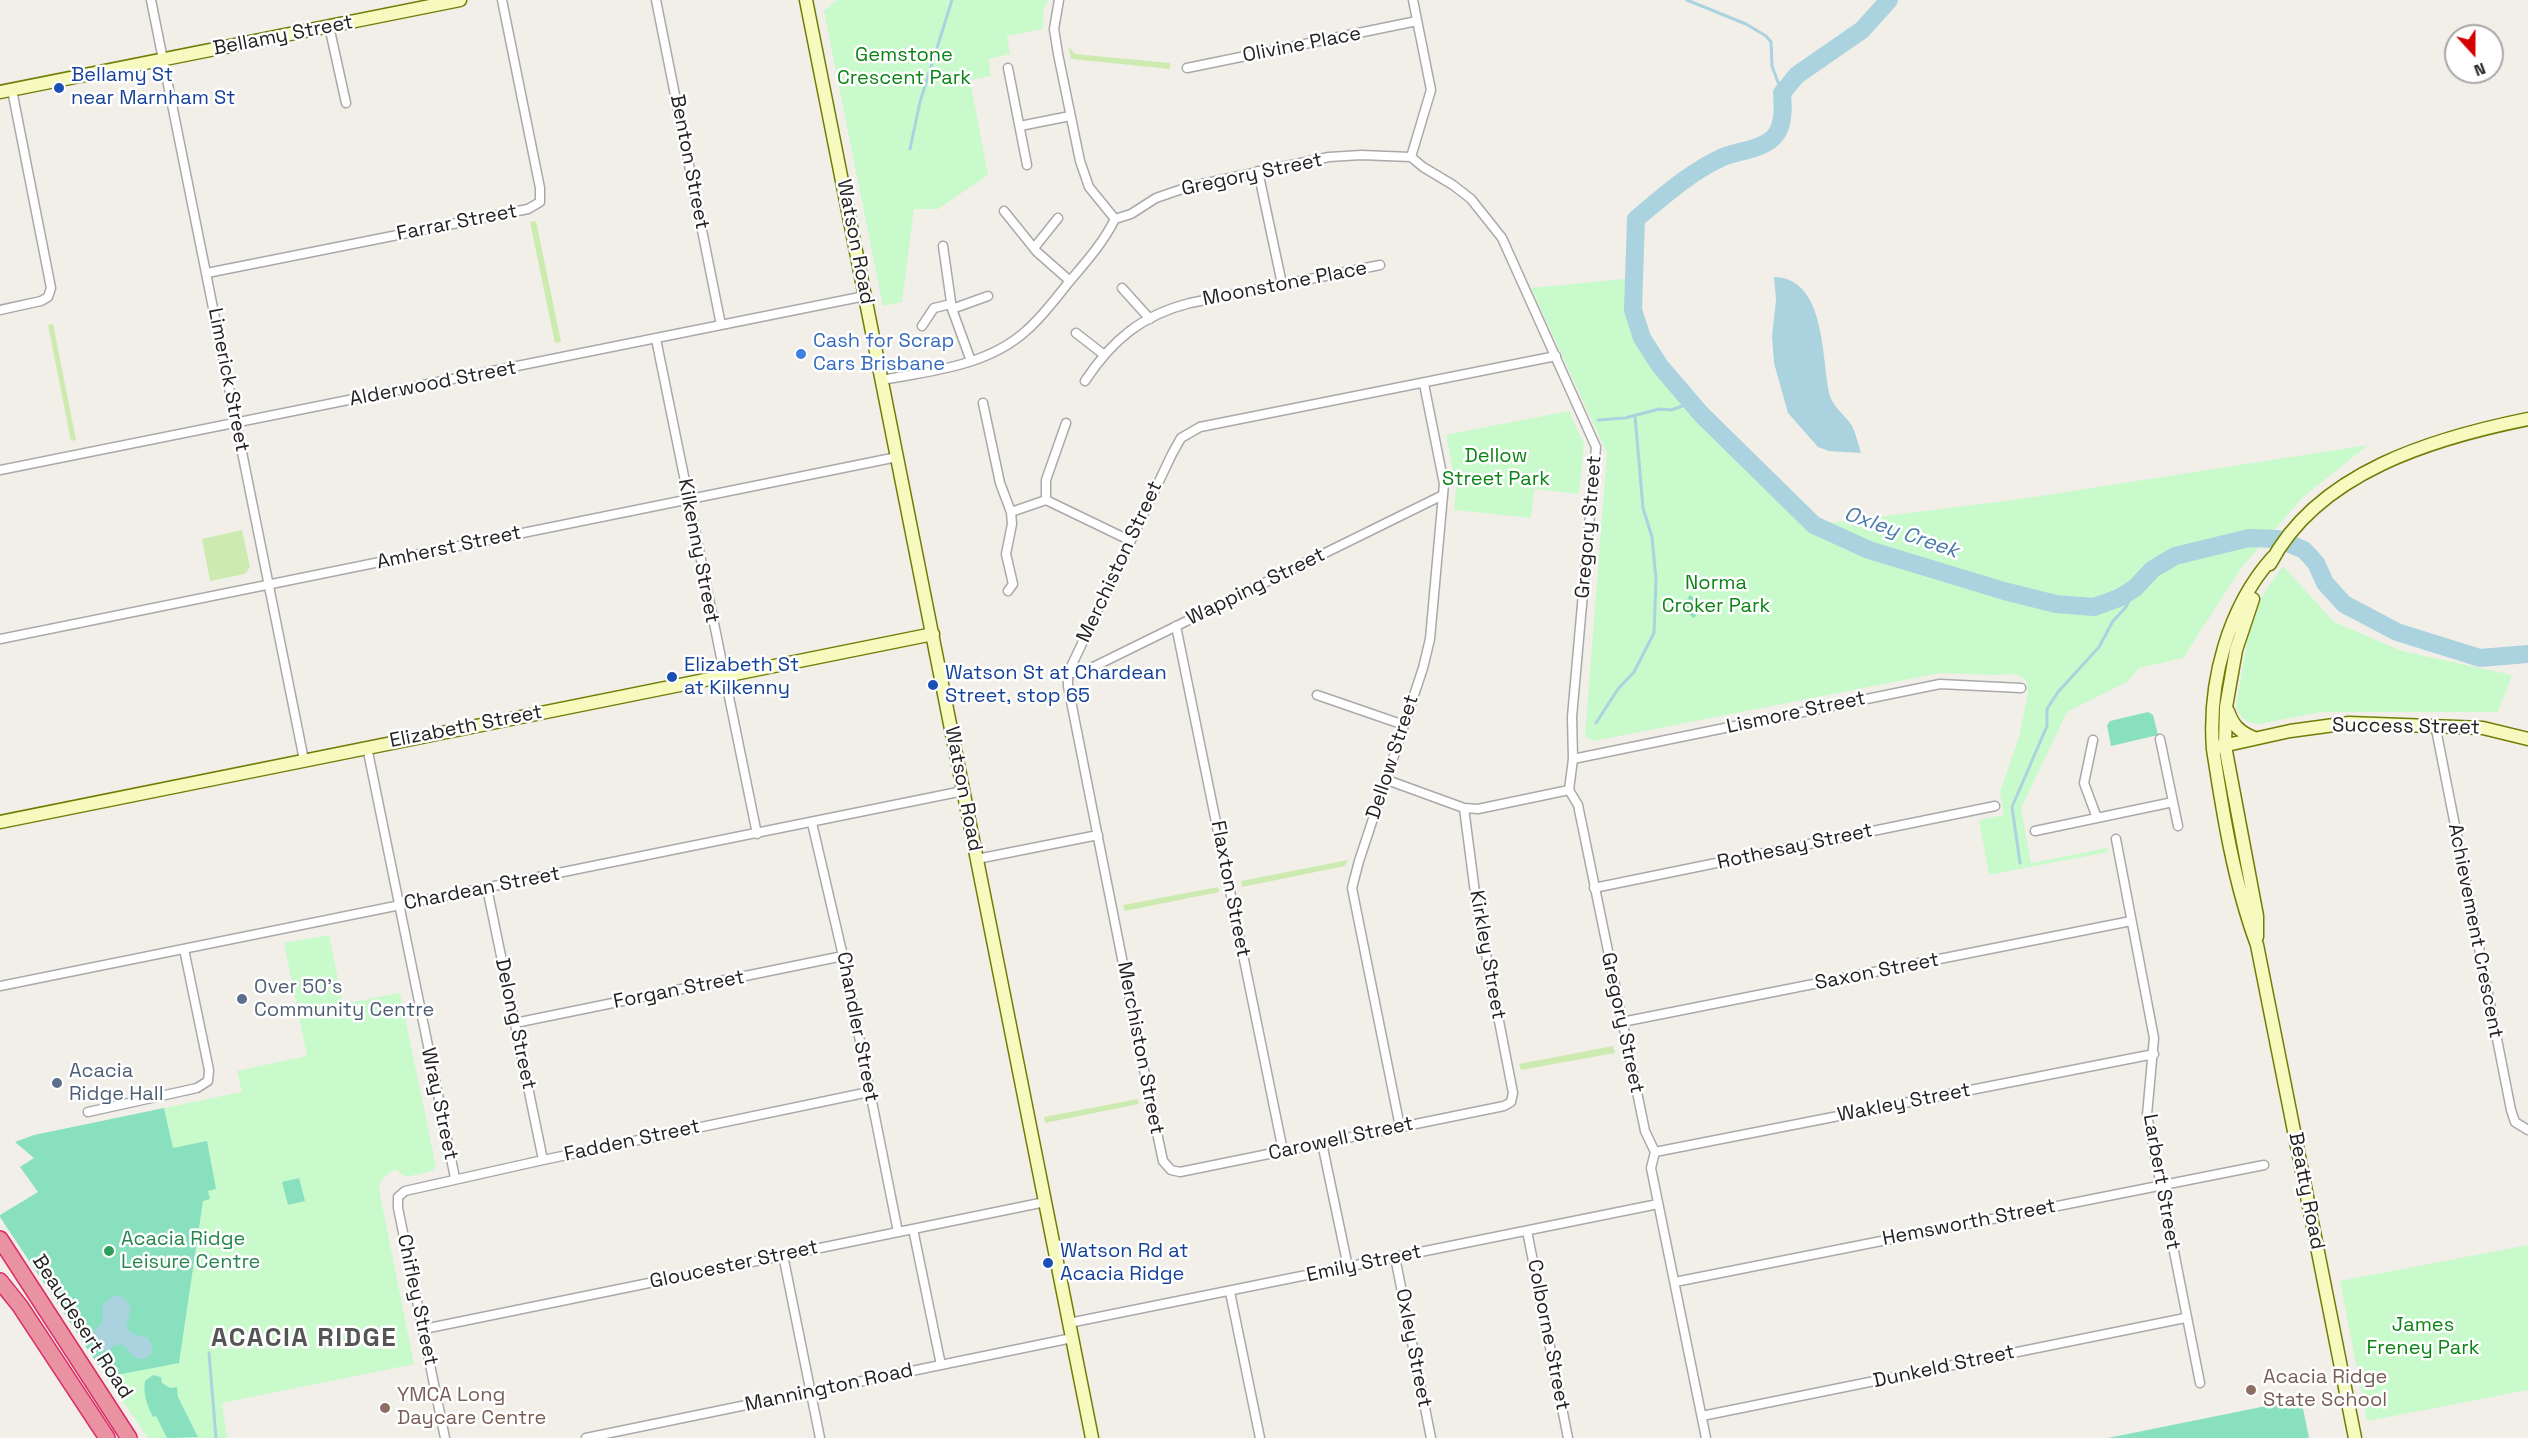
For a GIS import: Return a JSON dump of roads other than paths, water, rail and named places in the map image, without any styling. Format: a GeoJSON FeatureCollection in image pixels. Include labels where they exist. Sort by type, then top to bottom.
{"type":"FeatureCollection","features":[{"type":"Feature","properties":{"kind":"highway","name":"Beaudesert Road"},"geometry":{"type":"LineString","coordinates":[[0,1239],[129,1438]]}},
{"type":"Feature","properties":{"kind":"highway","name":"Beaudesert Road"},"geometry":{"type":"LineString","coordinates":[[0,1281],[20,1306],[107,1438]]}},
{"type":"Feature","properties":{"kind":"street","name":"Limerick Street"},"geometry":{"type":"LineString","coordinates":[[151,0],[304,760]]}},
{"type":"Feature","properties":{"kind":"street","name":"Bellamy Street"},"geometry":{"type":"LineString","coordinates":[[6,91],[460,0]]}},
{"type":"Feature","properties":{"kind":"street","name":"Farrar Street"},"geometry":{"type":"LineString","coordinates":[[207,273],[528,209],[540,202],[540,188],[502,0]]}},
{"type":"Feature","properties":{"kind":"street","name":"Benton Street"},"geometry":{"type":"LineString","coordinates":[[656,0],[721,325]]}},
{"type":"Feature","properties":{"kind":"street","name":"Watson Road"},"geometry":{"type":"LineString","coordinates":[[806,0],[1092,1438]]}},
{"type":"Feature","properties":{"kind":"street"},"geometry":{"type":"LineString","coordinates":[[882,380],[971,361],[999,350],[1026,331],[1106,238],[1115,219],[1089,187],[1080,161],[1054,29],[1059,0]]}},
{"type":"Feature","properties":{"kind":"street"},"geometry":{"type":"LineString","coordinates":[[1411,157],[1431,90],[1413,0]]}},
{"type":"Feature","properties":{"kind":"street","name":"Olivine Place"},"geometry":{"type":"LineString","coordinates":[[1187,68],[1418,21]]}},
{"type":"Feature","properties":{"kind":"street"},"geometry":{"type":"LineString","coordinates":[[329,26],[346,103]]}},
{"type":"Feature","properties":{"kind":"street"},"geometry":{"type":"LineString","coordinates":[[1008,68],[1027,165]]}},
{"type":"Feature","properties":{"kind":"street"},"geometry":{"type":"LineString","coordinates":[[0,310],[41,301],[48,297],[51,288],[6,91]]}},
{"type":"Feature","properties":{"kind":"street"},"geometry":{"type":"LineString","coordinates":[[1020,126],[1070,116]]}},
{"type":"Feature","properties":{"kind":"street","name":"Gregory Street"},"geometry":{"type":"LineString","coordinates":[[1115,219],[1131,214],[1156,198],[1188,187],[1258,171],[1329,157],[1361,155],[1411,157],[1423,167],[1453,184],[1471,199],[1489,218],[1502,238],[1596,447],[1572,717],[1573,759],[1569,790],[1578,805],[1645,1131],[1655,1152],[1651,1168],[1706,1438]]}},
{"type":"Feature","properties":{"kind":"street"},"geometry":{"type":"LineString","coordinates":[[1258,171],[1282,284]]}},
{"type":"Feature","properties":{"kind":"street"},"geometry":{"type":"LineString","coordinates":[[1004,211],[1034,248],[1070,281]]}},
{"type":"Feature","properties":{"kind":"street"},"geometry":{"type":"LineString","coordinates":[[1034,248],[1058,218]]}},
{"type":"Feature","properties":{"kind":"street"},"geometry":{"type":"LineString","coordinates":[[943,246],[952,307],[971,361]]}},
{"type":"Feature","properties":{"kind":"street","name":"Moonstone Place"},"geometry":{"type":"LineString","coordinates":[[1085,381],[1103,354],[1119,339],[1161,311],[1190,303],[1380,265]]}},
{"type":"Feature","properties":{"kind":"street"},"geometry":{"type":"LineString","coordinates":[[1122,288],[1149,319]]}},
{"type":"Feature","properties":{"kind":"street","name":"Alderwood Street"},"geometry":{"type":"LineString","coordinates":[[0,470],[866,296]]}},
{"type":"Feature","properties":{"kind":"street"},"geometry":{"type":"LineString","coordinates":[[922,326],[934,308],[952,307],[988,297]]}},
{"type":"Feature","properties":{"kind":"street"},"geometry":{"type":"LineString","coordinates":[[1076,333],[1103,354]]}},
{"type":"Feature","properties":{"kind":"street","name":"Kilkenny Street"},"geometry":{"type":"LineString","coordinates":[[656,339],[757,834]]}},
{"type":"Feature","properties":{"kind":"street","name":"Merchiston Street"},"geometry":{"type":"LineString","coordinates":[[1171,1170],[1163,1161],[1068,686],[1068,674],[1129,540],[1181,438],[1200,427],[1556,356]]}},
{"type":"Feature","properties":{"kind":"street","name":"Dellow Street"},"geometry":{"type":"LineString","coordinates":[[1400,1127],[1352,888],[1423,668],[1430,639],[1444,484],[1424,384]]}},
{"type":"Feature","properties":{"kind":"street"},"geometry":{"type":"LineString","coordinates":[[983,403],[1000,483],[1011,512],[1012,524],[1006,554],[1013,584],[1008,591]]}},
{"type":"Feature","properties":{"kind":"street","name":"Beatty Road"},"geometry":{"type":"LineString","coordinates":[[2219,747],[2236,650],[2246,612],[2273,558],[2290,533],[2339,489],[2388,460],[2445,439],[2528,419]]}},
{"type":"Feature","properties":{"kind":"street"},"geometry":{"type":"LineString","coordinates":[[1046,500],[1046,480],[1066,423]]}},
{"type":"Feature","properties":{"kind":"street","name":"Amherst Street"},"geometry":{"type":"LineString","coordinates":[[0,639],[897,457]]}},
{"type":"Feature","properties":{"kind":"street","name":"Wapping Street"},"geometry":{"type":"LineString","coordinates":[[1068,674],[1081,673],[1443,495]]}},
{"type":"Feature","properties":{"kind":"street"},"geometry":{"type":"LineString","coordinates":[[1011,512],[1046,500],[1129,540]]}},
{"type":"Feature","properties":{"kind":"street","name":"Beatty Road"},"geometry":{"type":"LineString","coordinates":[[2273,558],[2255,577],[2224,648],[2215,688],[2212,732],[2219,747],[2235,865],[2247,920],[2257,945],[2355,1438]]}},
{"type":"Feature","properties":{"kind":"street","name":"Flaxton Street"},"geometry":{"type":"LineString","coordinates":[[1176,626],[1283,1151]]}},
{"type":"Feature","properties":{"kind":"street","name":"Elizabeth Street"},"geometry":{"type":"LineString","coordinates":[[0,822],[933,634]]}},
{"type":"Feature","properties":{"kind":"street","name":"Lismore Street"},"geometry":{"type":"LineString","coordinates":[[1573,759],[1940,684],[2021,688]]}},
{"type":"Feature","properties":{"kind":"street"},"geometry":{"type":"LineString","coordinates":[[1317,694],[1404,725]]}},
{"type":"Feature","properties":{"kind":"street"},"geometry":{"type":"LineString","coordinates":[[2226,707],[2232,723],[2241,732],[2254,738]]}},
{"type":"Feature","properties":{"kind":"street","name":"Success Street"},"geometry":{"type":"LineString","coordinates":[[2219,747],[2317,726],[2349,723],[2435,724],[2483,728],[2528,739]]}},
{"type":"Feature","properties":{"kind":"street","name":"Achievement Crescent"},"geometry":{"type":"LineString","coordinates":[[2435,724],[2511,1110],[2515,1122],[2528,1130]]}},
{"type":"Feature","properties":{"kind":"street"},"geometry":{"type":"LineString","coordinates":[[2160,739],[2178,826]]}},
{"type":"Feature","properties":{"kind":"street"},"geometry":{"type":"LineString","coordinates":[[2093,740],[2084,783],[2097,818]]}},
{"type":"Feature","properties":{"kind":"street","name":"Wray Street"},"geometry":{"type":"LineString","coordinates":[[367,747],[455,1178]]}},
{"type":"Feature","properties":{"kind":"street"},"geometry":{"type":"LineString","coordinates":[[1387,780],[1464,808],[1478,809],[1569,790]]}},
{"type":"Feature","properties":{"kind":"street","name":"Chardean Street"},"geometry":{"type":"LineString","coordinates":[[0,986],[963,791]]}},
{"type":"Feature","properties":{"kind":"street"},"geometry":{"type":"LineString","coordinates":[[2035,831],[2173,802]]}},
{"type":"Feature","properties":{"kind":"street","name":"Rothesay Street"},"geometry":{"type":"LineString","coordinates":[[1594,888],[1995,806]]}},
{"type":"Feature","properties":{"kind":"street","name":"Kirkley Street"},"geometry":{"type":"LineString","coordinates":[[1464,808],[1477,908],[1513,1093],[1511,1102]]}},
{"type":"Feature","properties":{"kind":"street","name":"Chandler Street"},"geometry":{"type":"LineString","coordinates":[[812,823],[843,957],[898,1232]]}},
{"type":"Feature","properties":{"kind":"street"},"geometry":{"type":"LineString","coordinates":[[977,859],[1098,835]]}},
{"type":"Feature","properties":{"kind":"street","name":"Larbert Street"},"geometry":{"type":"LineString","coordinates":[[2116,839],[2154,1038],[2147,1115],[2185,1318],[2200,1383]]}},
{"type":"Feature","properties":{"kind":"street","name":"Delong Street"},"geometry":{"type":"LineString","coordinates":[[487,888],[543,1160]]}},
{"type":"Feature","properties":{"kind":"street","name":"Saxon Street"},"geometry":{"type":"LineString","coordinates":[[1622,1022],[2131,921]]}},
{"type":"Feature","properties":{"kind":"street"},"geometry":{"type":"LineString","coordinates":[[88,1112],[197,1088],[208,1081],[209,1070],[184,949]]}},
{"type":"Feature","properties":{"kind":"street","name":"Forgan Street"},"geometry":{"type":"LineString","coordinates":[[515,1023],[843,957]]}},
{"type":"Feature","properties":{"kind":"street","name":"Wakley Street"},"geometry":{"type":"LineString","coordinates":[[1655,1152],[2154,1054]]}},
{"type":"Feature","properties":{"kind":"street","name":"Fadden Street"},"geometry":{"type":"LineString","coordinates":[[398,1197],[405,1191],[455,1178],[869,1092]]}},
{"type":"Feature","properties":{"kind":"street","name":"Carowell Street"},"geometry":{"type":"LineString","coordinates":[[1171,1170],[1180,1172],[1504,1106],[1511,1102]]}},
{"type":"Feature","properties":{"kind":"street"},"geometry":{"type":"LineString","coordinates":[[1322,1143],[1348,1267]]}},
{"type":"Feature","properties":{"kind":"street","name":"Hemsworth Street"},"geometry":{"type":"LineString","coordinates":[[1675,1282],[2264,1165]]}},
{"type":"Feature","properties":{"kind":"street","name":"Chifley Street"},"geometry":{"type":"LineString","coordinates":[[398,1197],[398,1208],[445,1438]]}},
{"type":"Feature","properties":{"kind":"street","name":"Gloucester Street"},"geometry":{"type":"LineString","coordinates":[[424,1329],[1045,1202]]}},
{"type":"Feature","properties":{"kind":"street","name":"Emily Street"},"geometry":{"type":"LineString","coordinates":[[1069,1323],[1658,1204]]}},
{"type":"Feature","properties":{"kind":"street"},"geometry":{"type":"LineString","coordinates":[[913,1229],[941,1365]]}},
{"type":"Feature","properties":{"kind":"street","name":"Colborne Street"},"geometry":{"type":"LineString","coordinates":[[1527,1231],[1568,1438]]}},
{"type":"Feature","properties":{"kind":"street"},"geometry":{"type":"LineString","coordinates":[[783,1255],[820,1438]]}},
{"type":"Feature","properties":{"kind":"street","name":"Oxley Street"},"geometry":{"type":"LineString","coordinates":[[1395,1257],[1431,1438]]}},
{"type":"Feature","properties":{"kind":"street"},"geometry":{"type":"LineString","coordinates":[[1230,1292],[1260,1438]]}},
{"type":"Feature","properties":{"kind":"street","name":"Dunkeld Street"},"geometry":{"type":"LineString","coordinates":[[1702,1416],[2185,1318]]}},
{"type":"Feature","properties":{"kind":"street","name":"Mannington Road"},"geometry":{"type":"LineString","coordinates":[[586,1438],[1072,1338]]}},
{"type":"Feature","properties":{"kind":"water"},"geometry":{"type":"Polygon","coordinates":[[[1774,277],[1791,281],[1804,291],[1813,306],[1819,323],[1830,396],[1852,426],[1861,453],[1829,451],[1818,447],[1788,413],[1774,363],[1772,336],[1776,300],[1774,277]]]}},
{"type":"Feature","properties":{"kind":"water"},"geometry":{"type":"Polygon","coordinates":[[[119,1295],[126,1300],[131,1309],[126,1328],[133,1334],[148,1338],[152,1346],[152,1353],[143,1359],[136,1358],[123,1345],[115,1345],[108,1351],[98,1347],[95,1342],[94,1331],[103,1322],[103,1304],[113,1296],[119,1295]]]}},
{"type":"Feature","properties":{"kind":"waterway"},"geometry":{"type":"LineString","coordinates":[[910,149],[920,102],[952,0]]}},
{"type":"Feature","properties":{"kind":"waterway"},"geometry":{"type":"LineString","coordinates":[[1687,0],[1746,24],[1766,36],[1771,42],[1772,66],[1782,93]]}},
{"type":"Feature","properties":{"kind":"waterway","name":"Oxley Creek"},"geometry":{"type":"LineString","coordinates":[[1889,0],[1862,30],[1797,75],[1782,93],[1781,124],[1772,139],[1759,146],[1723,157],[1699,170],[1636,219],[1633,310],[1642,338],[1660,366],[1701,414],[1814,525],[1869,550],[2004,591],[2056,604],[2094,607],[2119,598],[2135,588],[2153,569],[2175,556],[2249,538],[2278,539],[2304,550],[2316,563],[2325,583],[2344,604],[2397,632],[2480,658],[2528,654]]}},
{"type":"Feature","properties":{"kind":"waterway"},"geometry":{"type":"LineString","coordinates":[[1598,420],[1625,418],[1659,409],[1671,410],[1691,403]]}},
{"type":"Feature","properties":{"kind":"waterway"},"geometry":{"type":"LineString","coordinates":[[1596,723],[1618,689],[1634,672],[1654,633],[1656,580],[1652,537],[1643,508],[1635,416]]}},
{"type":"Feature","properties":{"kind":"waterway"},"geometry":{"type":"LineString","coordinates":[[2020,863],[2012,807],[2047,726],[2047,709],[2058,692],[2099,647],[2113,621],[2126,607],[2135,588]]}},
{"type":"Feature","properties":{"kind":"waterway"},"geometry":{"type":"LineString","coordinates":[[209,1353],[216,1438]]}},
{"type":"Feature","properties":{"kind":"place","name":"Bellamy St near Marnham St"},"geometry":{"type":"Point","coordinates":[59,88]}},
{"type":"Feature","properties":{"kind":"place","name":"Cash for Scrap Cars Brisbane"},"geometry":{"type":"Point","coordinates":[801,354]}},
{"type":"Feature","properties":{"kind":"place","name":"Elizabeth St at Kilkenny"},"geometry":{"type":"Point","coordinates":[672,677]}},
{"type":"Feature","properties":{"kind":"place","name":"Watson St at Chardean Street, stop 65"},"geometry":{"type":"Point","coordinates":[933,685]}},
{"type":"Feature","properties":{"kind":"place","name":"Over 50's Community Centre"},"geometry":{"type":"Point","coordinates":[242,999]}},
{"type":"Feature","properties":{"kind":"place","name":"Acacia Ridge Hall"},"geometry":{"type":"Point","coordinates":[57,1083]}},
{"type":"Feature","properties":{"kind":"place","name":"Acacia Ridge Leisure Centre"},"geometry":{"type":"Point","coordinates":[109,1251]}},
{"type":"Feature","properties":{"kind":"place","name":"Watson Rd at Acacia Ridge"},"geometry":{"type":"Point","coordinates":[1048,1263]}},
{"type":"Feature","properties":{"kind":"place","name":"Acacia Ridge State School"},"geometry":{"type":"Point","coordinates":[2251,1390]}},
{"type":"Feature","properties":{"kind":"place","name":"YMCA Long Daycare Centre"},"geometry":{"type":"Point","coordinates":[385,1408]}},
{"type":"Feature","properties":{"kind":"district","name":"ACACIA RIDGE"},"geometry":{"type":"Point","coordinates":[304,1339]}},
{"type":"Feature","properties":{"kind":"park label","name":"Gemstone Crescent Park"},"geometry":{"type":"Point","coordinates":[904,68]}},
{"type":"Feature","properties":{"kind":"park label","name":"Dellow Street Park"},"geometry":{"type":"Point","coordinates":[1496,468]}},
{"type":"Feature","properties":{"kind":"park label","name":"Norma Croker Park"},"geometry":{"type":"Point","coordinates":[1716,596]}},
{"type":"Feature","properties":{"kind":"park label","name":"James Freney Park"},"geometry":{"type":"Point","coordinates":[2423,1338]}}]}
